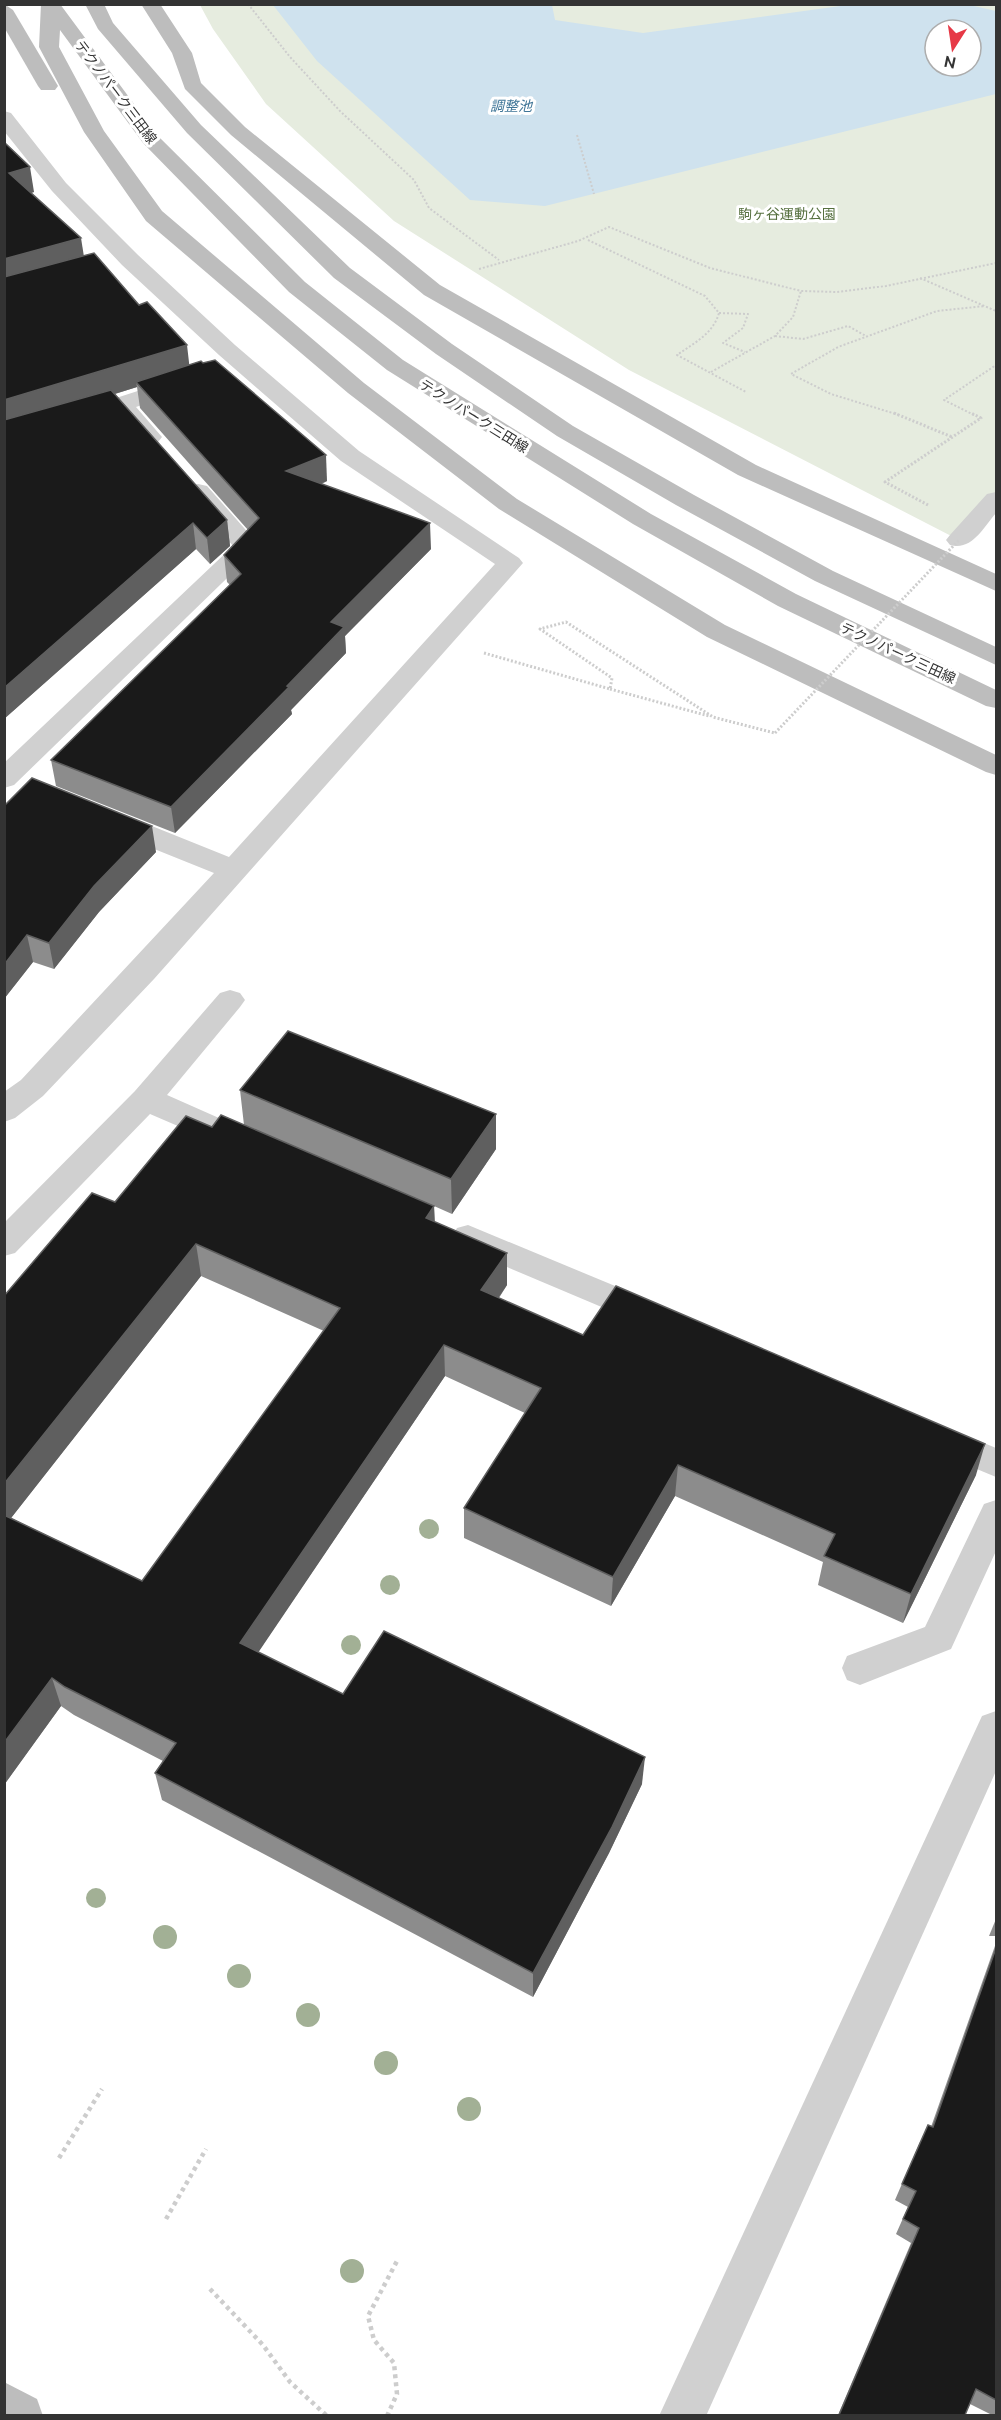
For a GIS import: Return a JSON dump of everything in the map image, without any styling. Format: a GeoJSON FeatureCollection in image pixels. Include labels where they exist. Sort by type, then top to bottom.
{"type":"FeatureCollection","features":[{"type":"Feature","properties":{"kind":"main road"},"geometry":{"type":"LineString","coordinates":[[94,4],[105,25],[194,129],[342,273],[444,349],[565,431],[685,500],[824,576],[996,657]]}},
{"type":"Feature","properties":{"kind":"main road"},"geometry":{"type":"LineString","coordinates":[[51,6],[49,47],[94,132],[154,216],[356,388],[508,504],[716,631],[996,766]]}},
{"type":"Feature","properties":{"kind":"main road","name":"テクノパーク三田線"},"geometry":{"type":"LineString","coordinates":[[51,6],[150,139],[297,287],[395,365],[642,519],[787,600],[996,700]]}},
{"type":"Feature","properties":{"kind":"main road"},"geometry":{"type":"LineString","coordinates":[[142,9],[182,53],[192,85],[238,131],[432,290],[747,470],[996,583]]}},
{"type":"Feature","properties":{"kind":"main road"},"geometry":{"type":"LineString","coordinates":[[4,10],[46,86],[94,132]]}},
{"type":"Feature","properties":{"kind":"main road"},"geometry":{"type":"LineString","coordinates":[[4,2405],[20,2415]]}},
{"type":"Feature","properties":{"kind":"street"},"geometry":{"type":"LineString","coordinates":[[4,117],[59,187],[130,260],[221,371],[510,563],[234,870],[32,1088],[4,1110]]}},
{"type":"Feature","properties":{"kind":"street"},"geometry":{"type":"LineString","coordinates":[[107,266],[130,260]]}},
{"type":"Feature","properties":{"kind":"street"},"geometry":{"type":"LineString","coordinates":[[10,780],[247,546],[176,466],[110,407],[221,371]]}},
{"type":"Feature","properties":{"kind":"street"},"geometry":{"type":"LineString","coordinates":[[959,540],[996,499]]}},
{"type":"Feature","properties":{"kind":"street"},"geometry":{"type":"LineString","coordinates":[[93,813],[234,870]]}},
{"type":"Feature","properties":{"kind":"street"},"geometry":{"type":"LineString","coordinates":[[682,2415],[996,1729]]}},
{"type":"Feature","properties":{"kind":"lane"},"geometry":{"type":"LineString","coordinates":[[4,1244],[146,1099],[230,999]]}},
{"type":"Feature","properties":{"kind":"lane"},"geometry":{"type":"LineString","coordinates":[[146,1099],[254,1146]]}},
{"type":"Feature","properties":{"kind":"lane"},"geometry":{"type":"LineString","coordinates":[[439,1224],[671,1323]]}},
{"type":"Feature","properties":{"kind":"lane"},"geometry":{"type":"LineString","coordinates":[[921,1430],[996,1463]]}},
{"type":"Feature","properties":{"kind":"lane"},"geometry":{"type":"LineString","coordinates":[[860,1668],[938,1638],[996,1515]]}},
{"type":"Feature","properties":{"kind":"path"},"geometry":{"type":"LineString","coordinates":[[248,4],[290,57],[340,111],[414,180],[429,208],[500,260],[588,240],[609,227],[710,268],[801,291],[861,290],[996,262]]}},
{"type":"Feature","properties":{"kind":"path"},"geometry":{"type":"LineString","coordinates":[[577,135],[594,194]]}},
{"type":"Feature","properties":{"kind":"path"},"geometry":{"type":"LineString","coordinates":[[588,240],[705,296],[719,313],[718,322],[702,338],[677,355],[746,392]]}},
{"type":"Feature","properties":{"kind":"path"},"geometry":{"type":"LineString","coordinates":[[919,277],[996,311]]}},
{"type":"Feature","properties":{"kind":"path"},"geometry":{"type":"LineString","coordinates":[[710,372],[775,336],[794,317],[801,291]]}},
{"type":"Feature","properties":{"kind":"path"},"geometry":{"type":"LineString","coordinates":[[952,437],[902,415],[857,405],[812,388],[791,374],[838,347],[937,311],[984,306]]}},
{"type":"Feature","properties":{"kind":"path"},"geometry":{"type":"LineString","coordinates":[[719,313],[748,314],[743,328],[723,343],[746,352]]}},
{"type":"Feature","properties":{"kind":"path"},"geometry":{"type":"LineString","coordinates":[[775,336],[792,341],[806,340],[848,326],[867,336]]}},
{"type":"Feature","properties":{"kind":"path"},"geometry":{"type":"LineString","coordinates":[[885,482],[981,418],[944,400],[996,365]]}},
{"type":"Feature","properties":{"kind":"path"},"geometry":{"type":"LineString","coordinates":[[441,640],[610,689],[775,733],[959,540]]}},
{"type":"Feature","properties":{"kind":"path"},"geometry":{"type":"LineString","coordinates":[[610,689],[612,678],[540,629],[566,622],[713,717]]}},
{"type":"Feature","properties":{"kind":"path"},"geometry":{"type":"LineString","coordinates":[[59,2158],[102,2089]]}},
{"type":"Feature","properties":{"kind":"path"},"geometry":{"type":"LineString","coordinates":[[166,2220],[206,2149]]}},
{"type":"Feature","properties":{"kind":"path"},"geometry":{"type":"LineString","coordinates":[[387,2415],[397,2394],[394,2363],[374,2340],[368,2316],[397,2261]]}},
{"type":"Feature","properties":{"kind":"path"},"geometry":{"type":"LineString","coordinates":[[210,2289],[263,2345],[290,2382],[327,2415]]}},
{"type":"Feature","properties":{"kind":"green space","name":"駒ヶ谷運動公園"},"geometry":{"type":"Polygon","coordinates":[[[200,5],[996,5],[996,499],[959,540],[629,370],[394,221],[266,104],[213,29],[200,5]]]}},
{"type":"Feature","properties":{"kind":"water","name":"調整池"},"geometry":{"type":"Polygon","coordinates":[[[855,4],[965,4],[996,11],[996,94],[545,206],[470,200],[317,61],[273,5],[552,5],[555,20],[643,33],[855,4]]]}},
{"type":"Feature","properties":{"kind":"building"},"geometry":{"type":"Polygon","coordinates":[[[4,142],[30,167],[9,173],[81,238],[4,259],[4,142]]]}},
{"type":"Feature","properties":{"kind":"building"},"geometry":{"type":"Polygon","coordinates":[[[94,253],[139,305],[147,302],[187,345],[4,400],[4,277],[94,253]]]}},
{"type":"Feature","properties":{"kind":"building"},"geometry":{"type":"Polygon","coordinates":[[[215,360],[326,455],[286,471],[430,523],[331,622],[344,627],[287,686],[289,687],[171,807],[51,760],[241,574],[224,555],[259,518],[136,382],[201,361],[203,363],[215,360]]]}},
{"type":"Feature","properties":{"kind":"building"},"geometry":{"type":"Polygon","coordinates":[[[111,390],[227,520],[207,538],[193,523],[4,688],[4,420],[111,390]]]}},
{"type":"Feature","properties":{"kind":"building"},"geometry":{"type":"Polygon","coordinates":[[[32,778],[152,826],[94,886],[49,943],[27,935],[4,965],[4,806],[32,778]]]}},
{"type":"Feature","properties":{"kind":"building"},"geometry":{"type":"Polygon","coordinates":[[[288,1031],[496,1114],[451,1179],[240,1090],[288,1031]]]}},
{"type":"Feature","properties":{"kind":"building"},"geometry":{"type":"Polygon","coordinates":[[[221,1115],[434,1206],[426,1218],[507,1253],[481,1290],[583,1335],[616,1286],[985,1444],[911,1594],[824,1556],[835,1534],[678,1465],[613,1577],[464,1508],[541,1388],[444,1345],[240,1643],[343,1694],[384,1631],[645,1757],[612,1827],[533,1973],[155,1773],[176,1743],[65,1687],[52,1678],[4,1743],[4,1515],[142,1581],[340,1308],[196,1244],[4,1484],[4,1296],[92,1193],[115,1202],[186,1116],[212,1127],[221,1115]]]}},
{"type":"Feature","properties":{"kind":"building"},"geometry":{"type":"Polygon","coordinates":[[[996,1948],[996,2400],[976,2389],[965,2415],[839,2415],[919,2228],[903,2219],[916,2191],[902,2184],[928,2125],[933,2127],[996,1948]]]}}]}
